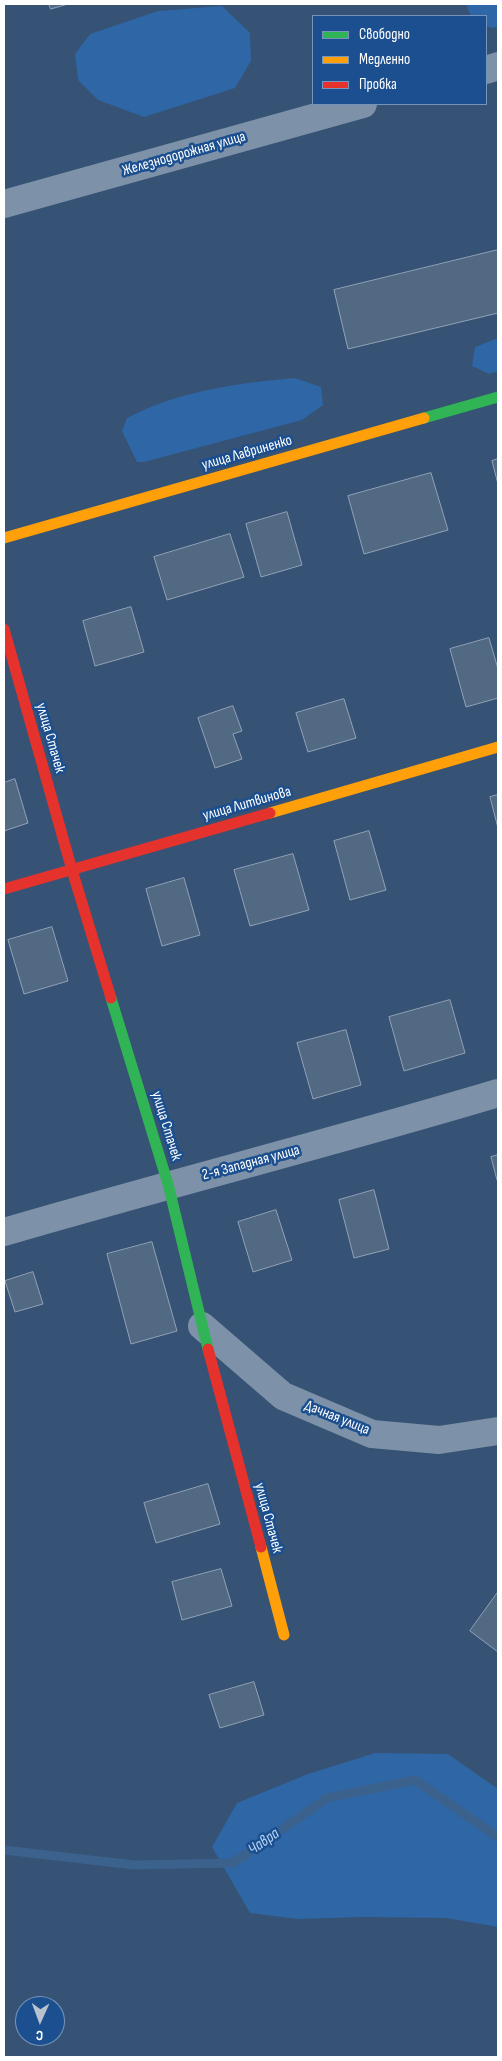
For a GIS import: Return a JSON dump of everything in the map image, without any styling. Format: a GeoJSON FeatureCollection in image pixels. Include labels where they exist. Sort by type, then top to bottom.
{"type":"FeatureCollection","features":[{"type":"Feature","properties":{"kind":"street","name":"Железнодорожная улица"},"geometry":{"type":"LineString","coordinates":[[4,204],[359,105]]}},
{"type":"Feature","properties":{"kind":"street","name":"улица Лавриненко"},"geometry":{"type":"LineString","coordinates":[[4,538],[498,397]]}},
{"type":"Feature","properties":{"kind":"street","name":"улица Стачек"},"geometry":{"type":"LineString","coordinates":[[4,630],[72,870],[168,1184],[202,1326],[284,1635]]}},
{"type":"Feature","properties":{"kind":"street","name":"улица Литвинова"},"geometry":{"type":"LineString","coordinates":[[4,889],[498,746]]}},
{"type":"Feature","properties":{"kind":"street","name":"2-я Западная улица"},"geometry":{"type":"LineString","coordinates":[[4,1232],[168,1184],[341,1139],[498,1094]]}},
{"type":"Feature","properties":{"kind":"street","name":"Дачная улица"},"geometry":{"type":"LineString","coordinates":[[202,1326],[283,1396],[372,1434],[439,1440],[498,1432]]}},
{"type":"Feature","properties":{"kind":"shaded area"},"geometry":{"type":"Polygon","coordinates":[[[466,4],[498,4],[498,27],[491,28],[487,26],[487,15],[471,15],[466,4]]]}},
{"type":"Feature","properties":{"kind":"shaded area"},"geometry":{"type":"Polygon","coordinates":[[[222,6],[250,33],[251,61],[235,88],[144,117],[98,100],[78,80],[75,54],[90,34],[158,11],[222,6]]]}},
{"type":"Feature","properties":{"kind":"shaded area"},"geometry":{"type":"Polygon","coordinates":[[[498,338],[498,371],[489,374],[472,366],[475,347],[498,338]]]}},
{"type":"Feature","properties":{"kind":"shaded area"},"geometry":{"type":"Polygon","coordinates":[[[295,378],[321,387],[323,405],[302,420],[144,462],[137,462],[122,431],[127,418],[167,401],[230,386],[295,378]]]}},
{"type":"Feature","properties":{"kind":"shaded area"},"geometry":{"type":"Polygon","coordinates":[[[375,1753],[448,1754],[498,1789],[498,1927],[446,1918],[365,1917],[297,1919],[250,1913],[212,1847],[237,1803],[308,1774],[375,1753]]]}},
{"type":"Feature","properties":{"kind":"building"},"geometry":{"type":"Polygon","coordinates":[[[49,4],[68,4],[51,9],[49,4]]]}},
{"type":"Feature","properties":{"kind":"building"},"geometry":{"type":"Polygon","coordinates":[[[498,250],[498,313],[348,349],[334,290],[498,250]]]}},
{"type":"Feature","properties":{"kind":"building"},"geometry":{"type":"Polygon","coordinates":[[[498,459],[498,484],[492,461],[498,459]]]}},
{"type":"Feature","properties":{"kind":"building"},"geometry":{"type":"Polygon","coordinates":[[[431,473],[448,530],[364,554],[348,496],[431,473]]]}},
{"type":"Feature","properties":{"kind":"building"},"geometry":{"type":"Polygon","coordinates":[[[287,512],[302,565],[261,577],[246,524],[287,512]]]}},
{"type":"Feature","properties":{"kind":"building"},"geometry":{"type":"Polygon","coordinates":[[[230,534],[244,577],[167,600],[154,557],[230,534]]]}},
{"type":"Feature","properties":{"kind":"building"},"geometry":{"type":"Polygon","coordinates":[[[131,607],[144,652],[95,666],[83,621],[131,607]]]}},
{"type":"Feature","properties":{"kind":"building"},"geometry":{"type":"Polygon","coordinates":[[[489,638],[498,669],[498,698],[466,707],[450,649],[489,638]]]}},
{"type":"Feature","properties":{"kind":"building"},"geometry":{"type":"Polygon","coordinates":[[[344,699],[356,738],[308,752],[296,713],[344,699]]]}},
{"type":"Feature","properties":{"kind":"building"},"geometry":{"type":"Polygon","coordinates":[[[233,706],[242,731],[233,734],[242,759],[215,768],[198,718],[233,706]]]}},
{"type":"Feature","properties":{"kind":"building"},"geometry":{"type":"Polygon","coordinates":[[[15,779],[28,823],[4,831],[4,783],[15,779]]]}},
{"type":"Feature","properties":{"kind":"building"},"geometry":{"type":"Polygon","coordinates":[[[498,795],[498,828],[490,797],[498,795]]]}},
{"type":"Feature","properties":{"kind":"building"},"geometry":{"type":"Polygon","coordinates":[[[369,831],[386,890],[350,900],[334,841],[369,831]]]}},
{"type":"Feature","properties":{"kind":"building"},"geometry":{"type":"Polygon","coordinates":[[[293,854],[309,910],[250,926],[234,870],[293,854]]]}},
{"type":"Feature","properties":{"kind":"building"},"geometry":{"type":"Polygon","coordinates":[[[184,878],[200,935],[162,946],[146,889],[184,878]]]}},
{"type":"Feature","properties":{"kind":"building"},"geometry":{"type":"Polygon","coordinates":[[[52,927],[68,981],[24,994],[8,940],[52,927]]]}},
{"type":"Feature","properties":{"kind":"building"},"geometry":{"type":"Polygon","coordinates":[[[450,1000],[465,1053],[404,1071],[389,1017],[450,1000]]]}},
{"type":"Feature","properties":{"kind":"building"},"geometry":{"type":"Polygon","coordinates":[[[346,1030],[361,1085],[313,1099],[297,1043],[346,1030]]]}},
{"type":"Feature","properties":{"kind":"building"},"geometry":{"type":"Polygon","coordinates":[[[498,1155],[498,1180],[497,1180],[491,1157],[498,1155]]]}},
{"type":"Feature","properties":{"kind":"building"},"geometry":{"type":"Polygon","coordinates":[[[374,1190],[389,1249],[354,1258],[339,1200],[374,1190]]]}},
{"type":"Feature","properties":{"kind":"building"},"geometry":{"type":"Polygon","coordinates":[[[276,1210],[292,1260],[253,1272],[238,1222],[276,1210]]]}},
{"type":"Feature","properties":{"kind":"building"},"geometry":{"type":"Polygon","coordinates":[[[152,1242],[177,1331],[131,1344],[107,1254],[152,1242]]]}},
{"type":"Feature","properties":{"kind":"building"},"geometry":{"type":"Polygon","coordinates":[[[33,1272],[43,1304],[15,1312],[5,1281],[33,1272]]]}},
{"type":"Feature","properties":{"kind":"building"},"geometry":{"type":"Polygon","coordinates":[[[208,1484],[220,1524],[156,1543],[144,1503],[208,1484]]]}},
{"type":"Feature","properties":{"kind":"building"},"geometry":{"type":"Polygon","coordinates":[[[221,1569],[232,1606],[182,1620],[172,1582],[221,1569]]]}},
{"type":"Feature","properties":{"kind":"building"},"geometry":{"type":"Polygon","coordinates":[[[498,1592],[498,1652],[470,1631],[498,1592]]]}},
{"type":"Feature","properties":{"kind":"building"},"geometry":{"type":"Polygon","coordinates":[[[254,1682],[264,1715],[220,1728],[209,1695],[254,1682]]]}},
{"type":"Feature","properties":{"kind":"waterway","name":"Чавра"},"geometry":{"type":"LineString","coordinates":[[4,1850],[134,1865],[233,1863],[327,1798],[415,1780],[498,1837]]}},
{"type":"Feature","properties":{"kind":"traffic: fast"},"geometry":{"type":"LineString","coordinates":[[424,418],[498,397]]}},
{"type":"Feature","properties":{"kind":"traffic: fast"},"geometry":{"type":"LineString","coordinates":[[111,998],[168,1184],[208,1349]]}},
{"type":"Feature","properties":{"kind":"traffic: slow"},"geometry":{"type":"LineString","coordinates":[[4,538],[424,418]]}},
{"type":"Feature","properties":{"kind":"traffic: slow"},"geometry":{"type":"LineString","coordinates":[[270,813],[498,747]]}},
{"type":"Feature","properties":{"kind":"traffic: slow"},"geometry":{"type":"LineString","coordinates":[[261,1547],[284,1635]]}},
{"type":"Feature","properties":{"kind":"traffic: jam"},"geometry":{"type":"LineString","coordinates":[[4,629],[72,870],[111,998]]}},
{"type":"Feature","properties":{"kind":"traffic: jam"},"geometry":{"type":"LineString","coordinates":[[4,889],[270,813]]}},
{"type":"Feature","properties":{"kind":"traffic: jam"},"geometry":{"type":"LineString","coordinates":[[208,1349],[261,1547]]}}]}
